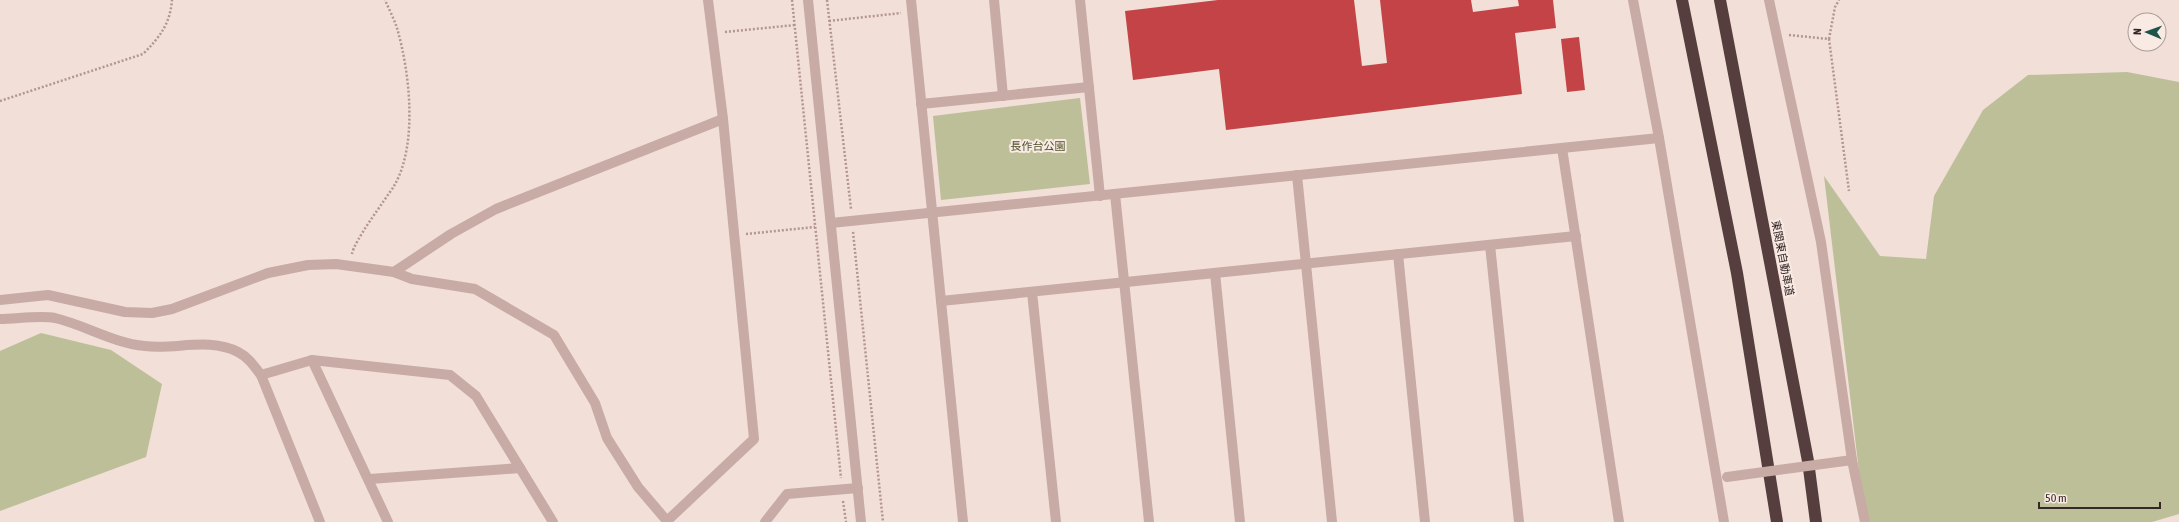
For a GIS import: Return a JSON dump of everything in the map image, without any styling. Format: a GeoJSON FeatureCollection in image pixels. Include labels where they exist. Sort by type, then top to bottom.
{"type":"FeatureCollection","features":[{"type":"Feature","properties":{"kind":"highway"},"geometry":{"type":"LineString","coordinates":[[1682,0],[1737,273],[1776,522]]}},
{"type":"Feature","properties":{"kind":"highway","name":"東関東自動車道"},"geometry":{"type":"LineString","coordinates":[[1720,0],[1808,461],[1816,522]]}},
{"type":"Feature","properties":{"kind":"street"},"geometry":{"type":"LineString","coordinates":[[0,300],[48,295],[125,312],[152,313],[172,309],[268,273],[308,265],[336,264],[394,272],[412,280],[475,289],[554,335],[595,403],[607,438],[638,487],[667,521],[754,439],[723,119],[708,0]]}},
{"type":"Feature","properties":{"kind":"street"},"geometry":{"type":"LineString","coordinates":[[808,0],[862,522]]}},
{"type":"Feature","properties":{"kind":"street"},"geometry":{"type":"LineString","coordinates":[[911,0],[963,522]]}},
{"type":"Feature","properties":{"kind":"street"},"geometry":{"type":"LineString","coordinates":[[994,0],[1003,96]]}},
{"type":"Feature","properties":{"kind":"street"},"geometry":{"type":"LineString","coordinates":[[1080,0],[1100,196]]}},
{"type":"Feature","properties":{"kind":"street"},"geometry":{"type":"LineString","coordinates":[[1633,0],[1659,138],[1724,522]]}},
{"type":"Feature","properties":{"kind":"street"},"geometry":{"type":"LineString","coordinates":[[1769,0],[1822,242],[1852,460],[1865,522]]}},
{"type":"Feature","properties":{"kind":"street"},"geometry":{"type":"LineString","coordinates":[[921,104],[1088,87]]}},
{"type":"Feature","properties":{"kind":"street"},"geometry":{"type":"LineString","coordinates":[[394,272],[451,234],[496,209],[723,119]]}},
{"type":"Feature","properties":{"kind":"street"},"geometry":{"type":"LineString","coordinates":[[831,223],[1659,138]]}},
{"type":"Feature","properties":{"kind":"street"},"geometry":{"type":"LineString","coordinates":[[1562,148],[1619,522]]}},
{"type":"Feature","properties":{"kind":"street"},"geometry":{"type":"LineString","coordinates":[[1297,176],[1332,522]]}},
{"type":"Feature","properties":{"kind":"street"},"geometry":{"type":"LineString","coordinates":[[1115,194],[1149,522]]}},
{"type":"Feature","properties":{"kind":"street"},"geometry":{"type":"LineString","coordinates":[[941,301],[1576,236]]}},
{"type":"Feature","properties":{"kind":"street"},"geometry":{"type":"LineString","coordinates":[[1490,245],[1519,522]]}},
{"type":"Feature","properties":{"kind":"street"},"geometry":{"type":"LineString","coordinates":[[1398,254],[1425,522]]}},
{"type":"Feature","properties":{"kind":"street"},"geometry":{"type":"LineString","coordinates":[[1215,273],[1240,522]]}},
{"type":"Feature","properties":{"kind":"street"},"geometry":{"type":"LineString","coordinates":[[1032,292],[1056,522]]}},
{"type":"Feature","properties":{"kind":"street"},"geometry":{"type":"LineString","coordinates":[[0,319],[54,318],[118,340],[144,346],[171,347],[207,344],[237,351],[250,360],[261,375],[320,522]]}},
{"type":"Feature","properties":{"kind":"street"},"geometry":{"type":"LineString","coordinates":[[261,375],[312,360],[450,375],[476,396],[553,522]]}},
{"type":"Feature","properties":{"kind":"street"},"geometry":{"type":"LineString","coordinates":[[312,360],[370,479],[388,522]]}},
{"type":"Feature","properties":{"kind":"street"},"geometry":{"type":"LineString","coordinates":[[1716,479],[1852,460]]}},
{"type":"Feature","properties":{"kind":"street"},"geometry":{"type":"LineString","coordinates":[[370,479],[520,468]]}},
{"type":"Feature","properties":{"kind":"street"},"geometry":{"type":"LineString","coordinates":[[765,522],[787,494],[858,488]]}},
{"type":"Feature","properties":{"kind":"path"},"geometry":{"type":"LineString","coordinates":[[0,101],[90,73],[143,54],[160,36],[171,12],[172,0]]}},
{"type":"Feature","properties":{"kind":"path"},"geometry":{"type":"LineString","coordinates":[[350,266],[352,250],[394,185],[405,158],[410,120],[406,71],[397,28],[385,0]]}},
{"type":"Feature","properties":{"kind":"path"},"geometry":{"type":"LineString","coordinates":[[792,0],[846,522]]}},
{"type":"Feature","properties":{"kind":"path"},"geometry":{"type":"LineString","coordinates":[[827,0],[852,221],[883,522]]}},
{"type":"Feature","properties":{"kind":"path"},"geometry":{"type":"LineString","coordinates":[[1839,0],[1835,7],[1829,39],[1848,191]]}},
{"type":"Feature","properties":{"kind":"path"},"geometry":{"type":"LineString","coordinates":[[829,21],[912,12]]}},
{"type":"Feature","properties":{"kind":"path"},"geometry":{"type":"LineString","coordinates":[[712,34],[795,25]]}},
{"type":"Feature","properties":{"kind":"path"},"geometry":{"type":"LineString","coordinates":[[1776,34],[1829,39]]}},
{"type":"Feature","properties":{"kind":"path"},"geometry":{"type":"LineString","coordinates":[[734,235],[815,226]]}},
{"type":"Feature","properties":{"kind":"green space"},"geometry":{"type":"Polygon","coordinates":[[[2127,72],[2179,82],[2179,514],[2152,522],[1865,522],[1824,176],[1880,256],[1926,259],[1934,196],[1983,110],[2028,75],[2127,72]]]}},
{"type":"Feature","properties":{"kind":"green space","name":"長作台公園"},"geometry":{"type":"Polygon","coordinates":[[[1080,98],[1090,184],[941,200],[933,116],[1080,98]]]}},
{"type":"Feature","properties":{"kind":"green space"},"geometry":{"type":"Polygon","coordinates":[[[41,333],[111,350],[162,384],[146,457],[0,511],[0,351],[41,333]]]}},
{"type":"Feature","properties":{"kind":"building"},"geometry":{"type":"Polygon","coordinates":[[[1218,0],[1354,0],[1362,66],[1387,63],[1380,0],[1471,0],[1473,12],[1519,6],[1518,0],[1553,0],[1556,28],[1515,33],[1522,94],[1226,130],[1219,69],[1133,80],[1125,11],[1218,0]]]}},
{"type":"Feature","properties":{"kind":"building"},"geometry":{"type":"Polygon","coordinates":[[[1579,37],[1585,90],[1567,92],[1561,39],[1579,37]]]}}]}
